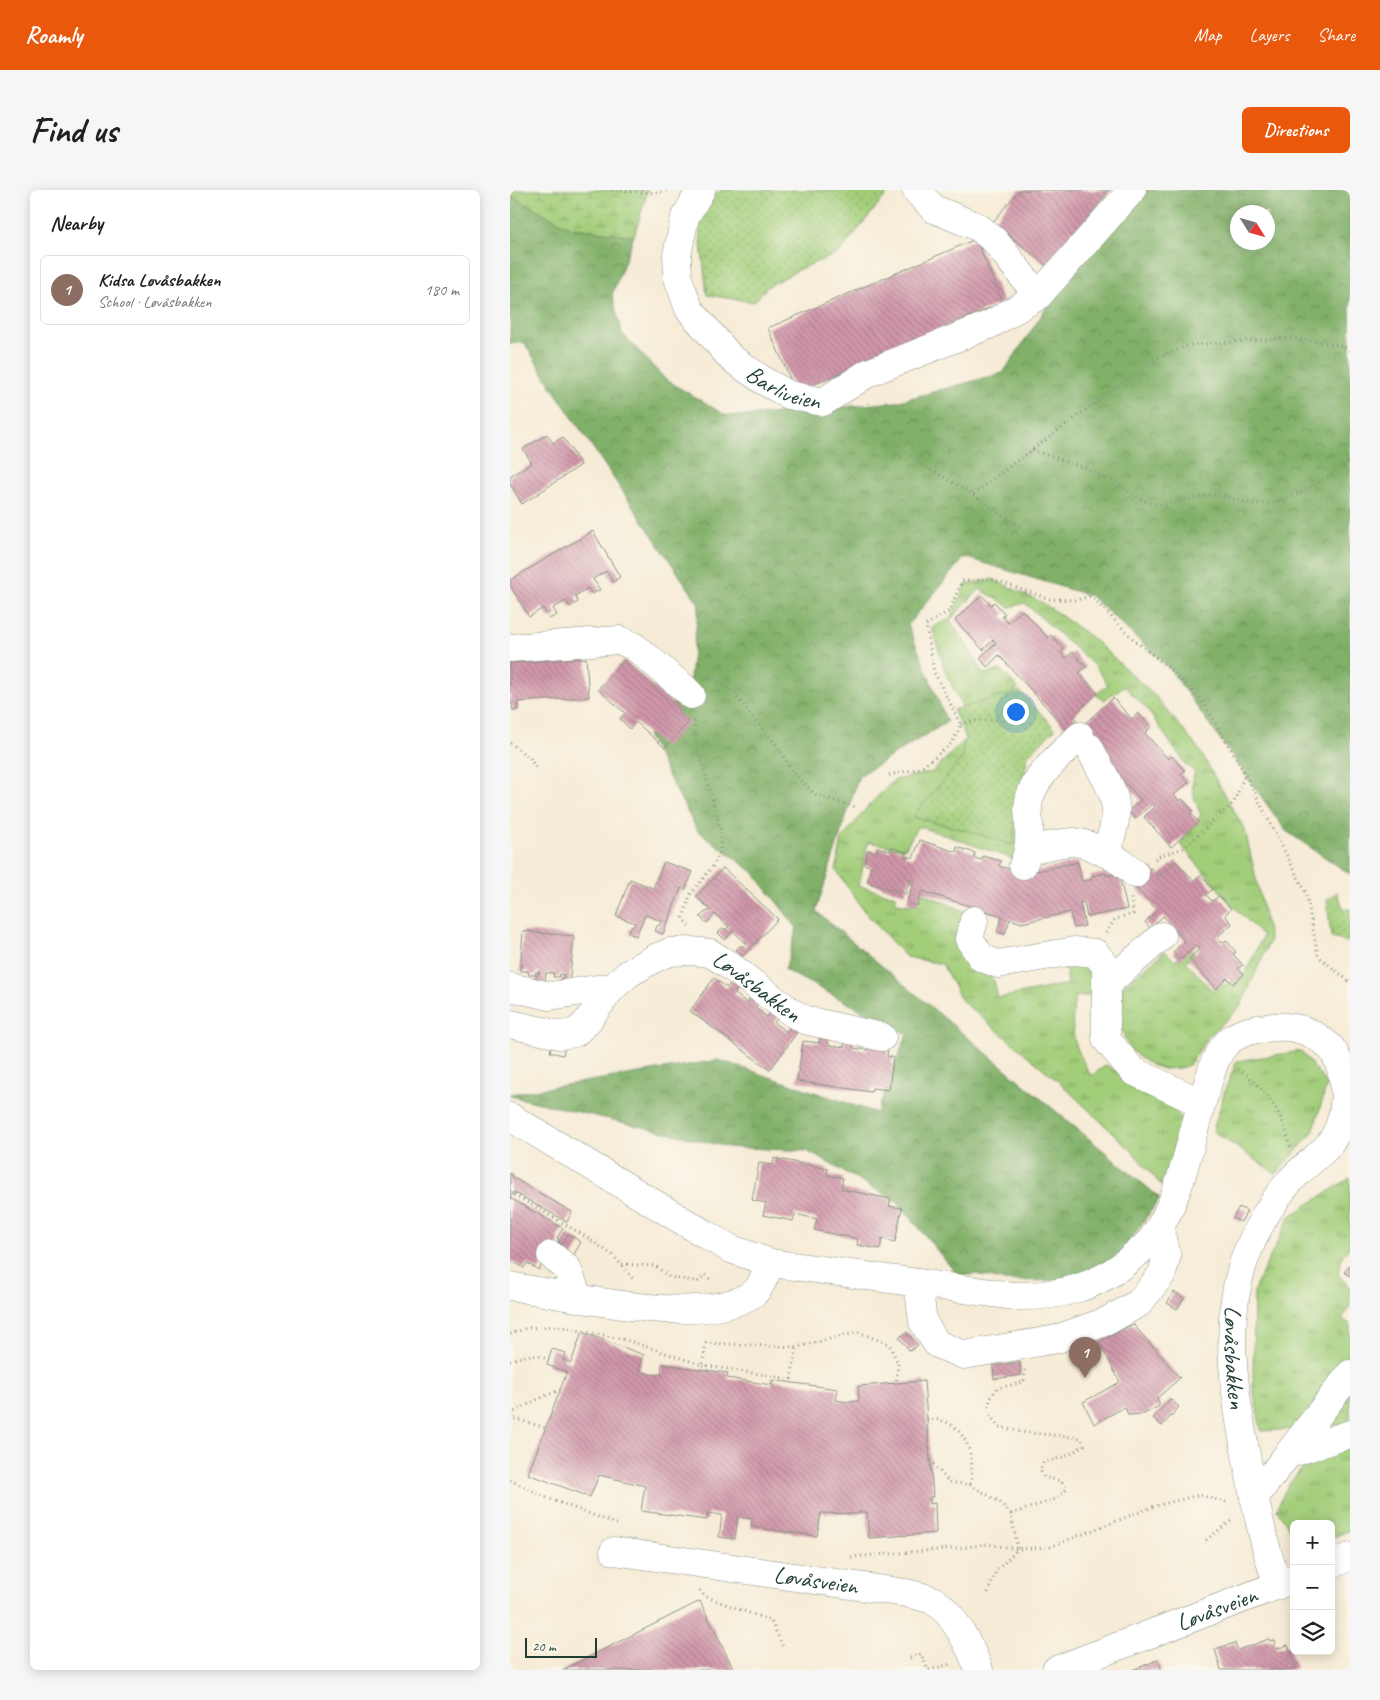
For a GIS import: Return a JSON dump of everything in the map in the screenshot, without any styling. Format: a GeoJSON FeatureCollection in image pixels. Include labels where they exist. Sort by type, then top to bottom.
{"type":"FeatureCollection","features":[{"type":"Feature","properties":{"kind":"street","name":"Barliveien"},"geometry":{"type":"LineString","coordinates":[[701,190],[685,217],[677,255],[678,278],[689,310],[731,358],[764,381],[790,395],[823,402],[862,379],[868,373],[991,324],[1038,296],[1132,190]]}},
{"type":"Feature","properties":{"kind":"street"},"geometry":{"type":"LineString","coordinates":[[916,190],[934,210],[978,227],[995,241],[1038,296]]}},
{"type":"Feature","properties":{"kind":"street"},"geometry":{"type":"LineString","coordinates":[[510,648],[619,640],[635,647],[691,695]]}},
{"type":"Feature","properties":{"kind":"street"},"geometry":{"type":"LineString","coordinates":[[1105,853],[1114,829],[1116,804],[1112,790],[1084,742],[1050,764],[1039,778],[1030,797],[1028,808],[1030,842],[1025,858],[1073,842],[1105,853],[1126,865],[1135,874]]}},
{"type":"Feature","properties":{"kind":"street"},"geometry":{"type":"LineString","coordinates":[[974,920],[969,939],[982,958],[998,964],[1074,951],[1095,953],[1106,966],[1106,1039],[1132,1071],[1201,1103]]}},
{"type":"Feature","properties":{"kind":"street"},"geometry":{"type":"LineString","coordinates":[[1107,984],[1162,936]]}},
{"type":"Feature","properties":{"kind":"street","name":"Løvåsbakken"},"geometry":{"type":"LineString","coordinates":[[510,1024],[560,1034],[575,1033],[586,1024],[611,989],[628,974],[655,958],[670,952],[691,951],[710,953],[791,1012],[805,1020],[882,1037]]}},
{"type":"Feature","properties":{"kind":"street"},"geometry":{"type":"LineString","coordinates":[[510,987],[550,996],[603,988],[611,989]]}},
{"type":"Feature","properties":{"kind":"street","name":"Løvåsbakken"},"geometry":{"type":"LineString","coordinates":[[510,1117],[708,1236],[731,1248],[771,1263],[918,1284],[1014,1296],[1040,1297],[1064,1293],[1102,1280],[1117,1271],[1150,1242],[1159,1228],[1177,1190],[1201,1103],[1216,1060],[1224,1045],[1233,1038],[1259,1028],[1286,1026],[1308,1031],[1324,1040],[1347,1064],[1348,1099],[1346,1110],[1337,1132],[1326,1148],[1290,1180],[1271,1206],[1253,1238],[1236,1288],[1232,1329],[1238,1410],[1252,1504],[1268,1558],[1286,1581]]}},
{"type":"Feature","properties":{"kind":"street"},"geometry":{"type":"LineString","coordinates":[[918,1284],[923,1322],[937,1344],[964,1355],[1057,1339],[1107,1321],[1139,1303],[1162,1274],[1167,1255],[1159,1228]]}},
{"type":"Feature","properties":{"kind":"street"},"geometry":{"type":"LineString","coordinates":[[551,1255],[567,1268],[578,1297]]}},
{"type":"Feature","properties":{"kind":"street"},"geometry":{"type":"LineString","coordinates":[[510,1286],[639,1307],[672,1310],[727,1306],[756,1292],[771,1263]]}},
{"type":"Feature","properties":{"kind":"street"},"geometry":{"type":"LineString","coordinates":[[1252,1504],[1350,1374]]}},
{"type":"Feature","properties":{"kind":"street"},"geometry":{"type":"LineString","coordinates":[[1289,1454],[1350,1434]]}},
{"type":"Feature","properties":{"kind":"street","name":"Løvåsveien"},"geometry":{"type":"LineString","coordinates":[[614,1551],[700,1565],[906,1593],[932,1600],[943,1609],[963,1634],[966,1667]]}},
{"type":"Feature","properties":{"kind":"street"},"geometry":{"type":"LineString","coordinates":[[1335,1563],[1350,1557]]}},
{"type":"Feature","properties":{"kind":"street","name":"Løvåsveien"},"geometry":{"type":"LineString","coordinates":[[1063,1669],[1286,1581]]}},
{"type":"Feature","properties":{"kind":"path"},"geometry":{"type":"LineString","coordinates":[[611,190],[655,193],[673,190]]}},
{"type":"Feature","properties":{"kind":"path"},"geometry":{"type":"LineString","coordinates":[[973,494],[1153,360],[1190,345],[1290,338],[1339,345],[1350,350]]}},
{"type":"Feature","properties":{"kind":"path"},"geometry":{"type":"LineString","coordinates":[[862,379],[874,424],[922,465],[973,494],[1034,536],[1066,562],[1091,596],[1135,641],[1169,668],[1204,703],[1245,774],[1306,893],[1318,956],[1350,982]]}},
{"type":"Feature","properties":{"kind":"path"},"geometry":{"type":"LineString","coordinates":[[1032,450],[1081,466],[1108,478],[1147,502],[1160,506],[1190,498],[1214,495],[1254,504],[1283,500],[1317,486],[1350,461]]}},
{"type":"Feature","properties":{"kind":"path"},"geometry":{"type":"LineString","coordinates":[[961,725],[934,672],[926,625],[949,612],[962,582],[992,579],[1049,599],[1076,600],[1091,596]]}},
{"type":"Feature","properties":{"kind":"path"},"geometry":{"type":"LineString","coordinates":[[702,671],[734,693],[776,744],[794,774],[816,795],[856,807]]}},
{"type":"Feature","properties":{"kind":"path"},"geometry":{"type":"LineString","coordinates":[[691,695],[696,704],[694,721],[696,742],[721,830],[722,843],[713,866],[690,895],[683,919],[689,925],[711,936],[710,953]]}},
{"type":"Feature","properties":{"kind":"path"},"geometry":{"type":"LineString","coordinates":[[889,775],[922,768],[952,743],[961,725],[998,720]]}},
{"type":"Feature","properties":{"kind":"path"},"geometry":{"type":"LineString","coordinates":[[510,743],[530,758],[539,774]]}},
{"type":"Feature","properties":{"kind":"path"},"geometry":{"type":"LineString","coordinates":[[1135,874],[1159,856],[1184,848],[1234,802],[1245,774]]}},
{"type":"Feature","properties":{"kind":"path"},"geometry":{"type":"LineString","coordinates":[[1110,927],[1115,919],[1133,914],[1133,907]]}},
{"type":"Feature","properties":{"kind":"path"},"geometry":{"type":"LineString","coordinates":[[1216,1060],[1234,1066],[1252,1079],[1279,1113],[1288,1134],[1291,1153],[1290,1180]]}},
{"type":"Feature","properties":{"kind":"path"},"geometry":{"type":"LineString","coordinates":[[510,1192],[584,1235],[614,1256],[640,1289],[639,1307]]}},
{"type":"Feature","properties":{"kind":"path"},"geometry":{"type":"LineString","coordinates":[[622,1264],[656,1266],[670,1277],[698,1282],[703,1287]]}},
{"type":"Feature","properties":{"kind":"path"},"geometry":{"type":"LineString","coordinates":[[698,1282],[705,1276],[712,1280],[710,1286]]}},
{"type":"Feature","properties":{"kind":"path"},"geometry":{"type":"LineString","coordinates":[[510,1334],[526,1328],[557,1326],[626,1340],[702,1365],[791,1379],[797,1347]]}},
{"type":"Feature","properties":{"kind":"path"},"geometry":{"type":"LineString","coordinates":[[702,1365],[706,1343],[797,1347],[858,1332],[889,1344],[898,1363],[896,1383]]}},
{"type":"Feature","properties":{"kind":"path"},"geometry":{"type":"LineString","coordinates":[[510,1361],[522,1356],[538,1355],[549,1360]]}},
{"type":"Feature","properties":{"kind":"path"},"geometry":{"type":"LineString","coordinates":[[1011,1514],[1056,1499],[1067,1490],[1062,1481],[1044,1478],[1040,1470],[1043,1463],[1069,1456],[1084,1445],[1081,1438],[1022,1432],[999,1427],[988,1414],[990,1399],[997,1388],[1024,1382],[1026,1363]]}},
{"type":"Feature","properties":{"kind":"path"},"geometry":{"type":"LineString","coordinates":[[510,1416],[538,1399],[560,1390]]}},
{"type":"Feature","properties":{"kind":"path"},"geometry":{"type":"LineString","coordinates":[[510,1416],[546,1428]]}},
{"type":"Feature","properties":{"kind":"path"},"geometry":{"type":"LineString","coordinates":[[927,1419],[944,1421],[962,1434],[971,1459],[972,1476],[970,1485]]}},
{"type":"Feature","properties":{"kind":"path"},"geometry":{"type":"LineString","coordinates":[[930,1460],[949,1482],[970,1485],[1000,1502],[1011,1514],[1018,1549]]}},
{"type":"Feature","properties":{"kind":"path"},"geometry":{"type":"LineString","coordinates":[[510,1480],[545,1497],[621,1526],[614,1551]]}},
{"type":"Feature","properties":{"kind":"path"},"geometry":{"type":"LineString","coordinates":[[844,1558],[987,1544],[1018,1549],[1050,1547],[1155,1506],[1199,1495],[1252,1504]]}},
{"type":"Feature","properties":{"kind":"path"},"geometry":{"type":"LineString","coordinates":[[1206,1540],[1252,1504]]}},
{"type":"Feature","properties":{"kind":"path"},"geometry":{"type":"LineString","coordinates":[[987,1594],[996,1571],[1018,1549]]}},
{"type":"Feature","properties":{"kind":"path"},"geometry":{"type":"LineString","coordinates":[[700,1565],[698,1586],[704,1596],[771,1621],[784,1649]]}},
{"type":"Feature","properties":{"kind":"path"},"geometry":{"type":"LineString","coordinates":[[910,1658],[921,1654],[928,1670],[966,1667]]}},
{"type":"Feature","properties":{"kind":"green space"},"geometry":{"type":"Polygon","coordinates":[[[510,190],[648,190],[634,236],[569,227],[510,195],[510,190]]]}},
{"type":"Feature","properties":{"kind":"green space"},"geometry":{"type":"Polygon","coordinates":[[[721,190],[890,190],[839,253],[800,269],[767,287],[754,302],[707,295],[697,208],[721,190]]]}},
{"type":"Feature","properties":{"kind":"green space"},"geometry":{"type":"Polygon","coordinates":[[[1144,190],[1350,190],[1350,874],[1286,831],[1169,668],[1091,596],[964,557],[908,625],[947,722],[859,776],[816,911],[1160,1198],[1102,1280],[1005,1281],[976,1274],[958,1276],[898,1202],[807,1151],[728,1147],[510,1096],[510,1094],[719,1060],[877,1113],[907,1034],[785,970],[797,928],[753,872],[697,830],[647,735],[689,685],[699,604],[551,386],[524,342],[510,344],[510,195],[569,227],[634,236],[612,295],[622,333],[665,379],[725,415],[746,416],[896,402],[1003,373],[1055,295],[1144,190]]]}},
{"type":"Feature","properties":{"kind":"green space"},"geometry":{"type":"Polygon","coordinates":[[[992,579],[1043,603],[1091,637],[1155,696],[1198,748],[1245,830],[1270,941],[1240,1007],[1208,1037],[1189,1065],[1180,1068],[1164,1069],[1151,1065],[1130,1049],[1118,1016],[1122,987],[1165,951],[1175,961],[1189,948],[1194,953],[1186,962],[1212,990],[1243,977],[1263,936],[1234,907],[1180,844],[1201,815],[1193,789],[1195,772],[1185,764],[1147,709],[1124,686],[1104,700],[1096,694],[1108,685],[1096,667],[1025,603],[1010,607],[980,589],[950,620],[975,658],[983,674],[1001,670],[1018,688],[1000,706],[1023,814],[1014,859],[918,826],[905,849],[868,842],[859,886],[896,896],[896,903],[911,905],[916,890],[967,912],[960,939],[994,981],[998,998],[1068,984],[1065,964],[1080,958],[1098,973],[1094,995],[1075,997],[1073,1009],[1074,1038],[1080,1056],[1091,1076],[1106,1065],[1162,1100],[1180,1116],[1183,1130],[1161,1185],[1132,1151],[1058,1081],[962,1001],[942,964],[906,957],[864,911],[836,870],[842,839],[869,805],[894,780],[932,772],[965,740],[966,714],[946,674],[932,627],[950,619],[966,585],[992,579]]]}},
{"type":"Feature","properties":{"kind":"green space"},"geometry":{"type":"Polygon","coordinates":[[[1020,691],[1055,729],[1028,755],[1012,845],[969,831],[913,817],[962,758],[965,735],[953,710],[1020,691]]]}},
{"type":"Feature","properties":{"kind":"green space"},"geometry":{"type":"Polygon","coordinates":[[[1337,892],[1344,910],[1350,909],[1350,940],[1345,942],[1331,937],[1327,900],[1337,892]]]}},
{"type":"Feature","properties":{"kind":"green space"},"geometry":{"type":"Polygon","coordinates":[[[1301,1051],[1327,1084],[1313,1132],[1276,1174],[1213,1131],[1226,1087],[1237,1061],[1301,1051]]]}},
{"type":"Feature","properties":{"kind":"green space"},"geometry":{"type":"Polygon","coordinates":[[[1350,1178],[1350,1248],[1343,1254],[1338,1274],[1350,1287],[1350,1306],[1342,1319],[1350,1324],[1350,1357],[1297,1429],[1261,1431],[1253,1387],[1254,1290],[1290,1216],[1350,1178]]]}},
{"type":"Feature","properties":{"kind":"green space"},"geometry":{"type":"Polygon","coordinates":[[[1350,1392],[1350,1427],[1341,1427],[1328,1422],[1350,1392]]]}},
{"type":"Feature","properties":{"kind":"green space"},"geometry":{"type":"Polygon","coordinates":[[[1350,1442],[1350,1530],[1335,1536],[1335,1520],[1290,1520],[1290,1529],[1277,1510],[1282,1496],[1296,1475],[1325,1453],[1350,1442]]]}},
{"type":"Feature","properties":{"kind":"building"},"geometry":{"type":"Polygon","coordinates":[[[1019,190],[1110,190],[1048,267],[993,222],[1019,190]]]}},
{"type":"Feature","properties":{"kind":"building"},"geometry":{"type":"Polygon","coordinates":[[[976,239],[1003,302],[796,392],[768,328],[976,239]]]}},
{"type":"Feature","properties":{"kind":"building"},"geometry":{"type":"Polygon","coordinates":[[[547,434],[553,443],[563,437],[581,465],[522,504],[510,484],[510,476],[532,463],[523,449],[547,434]]]}},
{"type":"Feature","properties":{"kind":"building"},"geometry":{"type":"Polygon","coordinates":[[[593,531],[620,577],[613,582],[606,571],[593,579],[600,590],[592,594],[588,588],[575,596],[578,602],[570,607],[567,601],[553,608],[557,615],[549,619],[543,608],[529,617],[510,585],[510,580],[593,531]]]}},
{"type":"Feature","properties":{"kind":"building"},"geometry":{"type":"Polygon","coordinates":[[[982,595],[991,605],[994,602],[1005,614],[1002,616],[1008,623],[1022,610],[1048,638],[1051,635],[1064,649],[1061,653],[1066,658],[1073,652],[1086,667],[1079,673],[1098,693],[1073,716],[1082,726],[1113,698],[1132,719],[1138,713],[1151,727],[1145,733],[1168,759],[1172,756],[1185,771],[1181,774],[1189,782],[1174,795],[1179,801],[1182,799],[1193,810],[1190,813],[1199,822],[1171,847],[1144,817],[1155,807],[1152,804],[1135,819],[1128,811],[1141,800],[1079,732],[1068,731],[999,655],[987,667],[980,658],[996,643],[993,640],[983,650],[955,620],[982,595]]]}},
{"type":"Feature","properties":{"kind":"building"},"geometry":{"type":"Polygon","coordinates":[[[510,655],[512,663],[586,658],[589,697],[518,702],[518,710],[513,711],[512,703],[510,703],[510,655]]]}},
{"type":"Feature","properties":{"kind":"building"},"geometry":{"type":"Polygon","coordinates":[[[624,660],[680,710],[678,712],[689,722],[665,748],[636,722],[630,729],[620,719],[625,713],[598,689],[624,660]]]}},
{"type":"Feature","properties":{"kind":"building"},"geometry":{"type":"Polygon","coordinates":[[[920,840],[956,852],[957,847],[975,853],[974,858],[982,860],[983,856],[1001,861],[999,866],[1012,870],[1036,866],[1037,871],[1078,862],[1082,881],[1091,880],[1091,876],[1106,873],[1106,876],[1119,874],[1127,909],[1087,917],[1084,902],[1080,903],[1085,926],[1074,928],[1070,912],[1022,923],[1010,919],[1005,934],[997,932],[1002,916],[922,891],[917,906],[907,902],[914,880],[910,879],[905,894],[867,882],[871,867],[864,864],[868,850],[876,852],[878,847],[890,851],[891,847],[906,852],[905,856],[913,858],[920,840]]]}},
{"type":"Feature","properties":{"kind":"building"},"geometry":{"type":"Polygon","coordinates":[[[1176,861],[1194,881],[1201,875],[1213,889],[1206,895],[1212,901],[1219,896],[1231,909],[1225,915],[1232,924],[1217,937],[1223,943],[1226,940],[1236,952],[1233,954],[1243,965],[1238,968],[1244,974],[1233,984],[1227,978],[1216,989],[1189,959],[1200,948],[1197,945],[1180,960],[1173,952],[1185,941],[1163,916],[1150,928],[1145,922],[1157,910],[1137,889],[1146,881],[1141,877],[1151,868],[1159,876],[1176,861]]]}},
{"type":"Feature","properties":{"kind":"building"},"geometry":{"type":"Polygon","coordinates":[[[664,862],[693,872],[685,890],[681,888],[663,934],[655,931],[662,921],[645,915],[636,936],[628,933],[635,923],[616,916],[630,879],[653,888],[664,862]]]}},
{"type":"Feature","properties":{"kind":"building"},"geometry":{"type":"Polygon","coordinates":[[[723,868],[778,919],[743,956],[736,950],[740,946],[747,944],[733,931],[725,940],[718,933],[722,929],[729,927],[715,914],[707,923],[700,917],[711,910],[696,897],[723,868]]]}},
{"type":"Feature","properties":{"kind":"building"},"geometry":{"type":"Polygon","coordinates":[[[523,931],[574,936],[569,986],[560,986],[564,975],[560,974],[559,977],[553,977],[554,973],[546,973],[545,984],[536,983],[536,977],[540,972],[536,972],[535,975],[529,975],[528,971],[520,971],[523,931]]]}},
{"type":"Feature","properties":{"kind":"building"},"geometry":{"type":"Polygon","coordinates":[[[714,978],[727,988],[734,978],[742,984],[734,993],[747,1003],[754,993],[762,998],[755,1008],[767,1017],[774,1007],[781,1013],[774,1023],[787,1032],[794,1022],[801,1027],[770,1070],[690,1011],[714,978]]]}},
{"type":"Feature","properties":{"kind":"building"},"geometry":{"type":"Polygon","coordinates":[[[821,1030],[830,1032],[828,1045],[844,1047],[846,1034],[854,1035],[853,1048],[868,1050],[870,1037],[889,1040],[887,1056],[893,1057],[889,1090],[872,1088],[871,1092],[797,1081],[803,1041],[819,1043],[821,1030]]]}},
{"type":"Feature","properties":{"kind":"building"},"geometry":{"type":"Polygon","coordinates":[[[553,1040],[566,1043],[563,1055],[550,1052],[553,1040]]]}},
{"type":"Feature","properties":{"kind":"building"},"geometry":{"type":"Polygon","coordinates":[[[774,1158],[828,1169],[827,1175],[843,1178],[841,1189],[891,1199],[889,1206],[902,1208],[895,1242],[882,1239],[880,1249],[857,1245],[858,1239],[814,1230],[817,1219],[795,1214],[793,1221],[763,1215],[766,1203],[752,1200],[759,1163],[773,1165],[774,1158]]]}},
{"type":"Feature","properties":{"kind":"building"},"geometry":{"type":"Polygon","coordinates":[[[510,1173],[513,1175],[512,1177],[572,1212],[567,1222],[514,1192],[510,1198],[510,1173]]]}},
{"type":"Feature","properties":{"kind":"building"},"geometry":{"type":"Polygon","coordinates":[[[510,1198],[563,1228],[557,1238],[560,1240],[551,1255],[545,1258],[539,1270],[527,1263],[524,1268],[510,1260],[510,1198]]]}},
{"type":"Feature","properties":{"kind":"building"},"geometry":{"type":"Polygon","coordinates":[[[1239,1207],[1247,1211],[1241,1222],[1233,1218],[1239,1207]]]}},
{"type":"Feature","properties":{"kind":"building"},"geometry":{"type":"Polygon","coordinates":[[[568,1234],[581,1242],[572,1258],[559,1250],[568,1234]]]}},
{"type":"Feature","properties":{"kind":"building"},"geometry":{"type":"Polygon","coordinates":[[[1350,1264],[1350,1276],[1344,1272],[1350,1264]]]}},
{"type":"Feature","properties":{"kind":"building"},"geometry":{"type":"Polygon","coordinates":[[[1174,1292],[1184,1298],[1177,1309],[1167,1303],[1174,1292]]]}},
{"type":"Feature","properties":{"kind":"building"},"geometry":{"type":"Polygon","coordinates":[[[1133,1324],[1180,1378],[1157,1398],[1159,1406],[1144,1414],[1128,1415],[1125,1407],[1094,1424],[1083,1402],[1120,1382],[1099,1342],[1133,1324]]]}},
{"type":"Feature","properties":{"kind":"building"},"geometry":{"type":"Polygon","coordinates":[[[582,1332],[644,1355],[639,1370],[650,1374],[661,1375],[662,1364],[728,1373],[727,1378],[772,1385],[772,1380],[838,1389],[836,1400],[848,1402],[859,1401],[858,1386],[924,1381],[933,1497],[930,1497],[930,1504],[935,1503],[936,1533],[869,1538],[867,1512],[859,1512],[859,1514],[821,1513],[817,1536],[751,1527],[752,1519],[738,1517],[735,1539],[719,1537],[722,1515],[708,1513],[707,1520],[641,1511],[645,1486],[599,1475],[590,1497],[528,1474],[567,1372],[547,1365],[552,1349],[566,1353],[563,1360],[571,1363],[582,1332]]]}},
{"type":"Feature","properties":{"kind":"building"},"geometry":{"type":"Polygon","coordinates":[[[907,1332],[918,1345],[910,1351],[899,1338],[907,1332]]]}},
{"type":"Feature","properties":{"kind":"building"},"geometry":{"type":"Polygon","coordinates":[[[1020,1362],[1021,1375],[994,1379],[993,1366],[1020,1362]]]}},
{"type":"Feature","properties":{"kind":"building"},"geometry":{"type":"Polygon","coordinates":[[[1170,1399],[1179,1407],[1162,1426],[1153,1418],[1170,1399]]]}},
{"type":"Feature","properties":{"kind":"building"},"geometry":{"type":"Polygon","coordinates":[[[700,1601],[734,1670],[563,1670],[700,1601]]]}},
{"type":"Feature","properties":{"kind":"building"},"geometry":{"type":"Polygon","coordinates":[[[1269,1639],[1270,1641],[1274,1640],[1276,1649],[1288,1645],[1296,1668],[1290,1670],[1221,1670],[1215,1649],[1235,1643],[1238,1650],[1269,1639]]]}},
{"type":"Feature","properties":{"kind":"building"},"geometry":{"type":"Polygon","coordinates":[[[1158,1660],[1162,1670],[1132,1670],[1158,1660]]]}},
{"type":"Feature","properties":{"kind":"place","name":"Kidsa Løvåsbakken"},"geometry":{"type":"Point","coordinates":[1085,1378]}}]}
